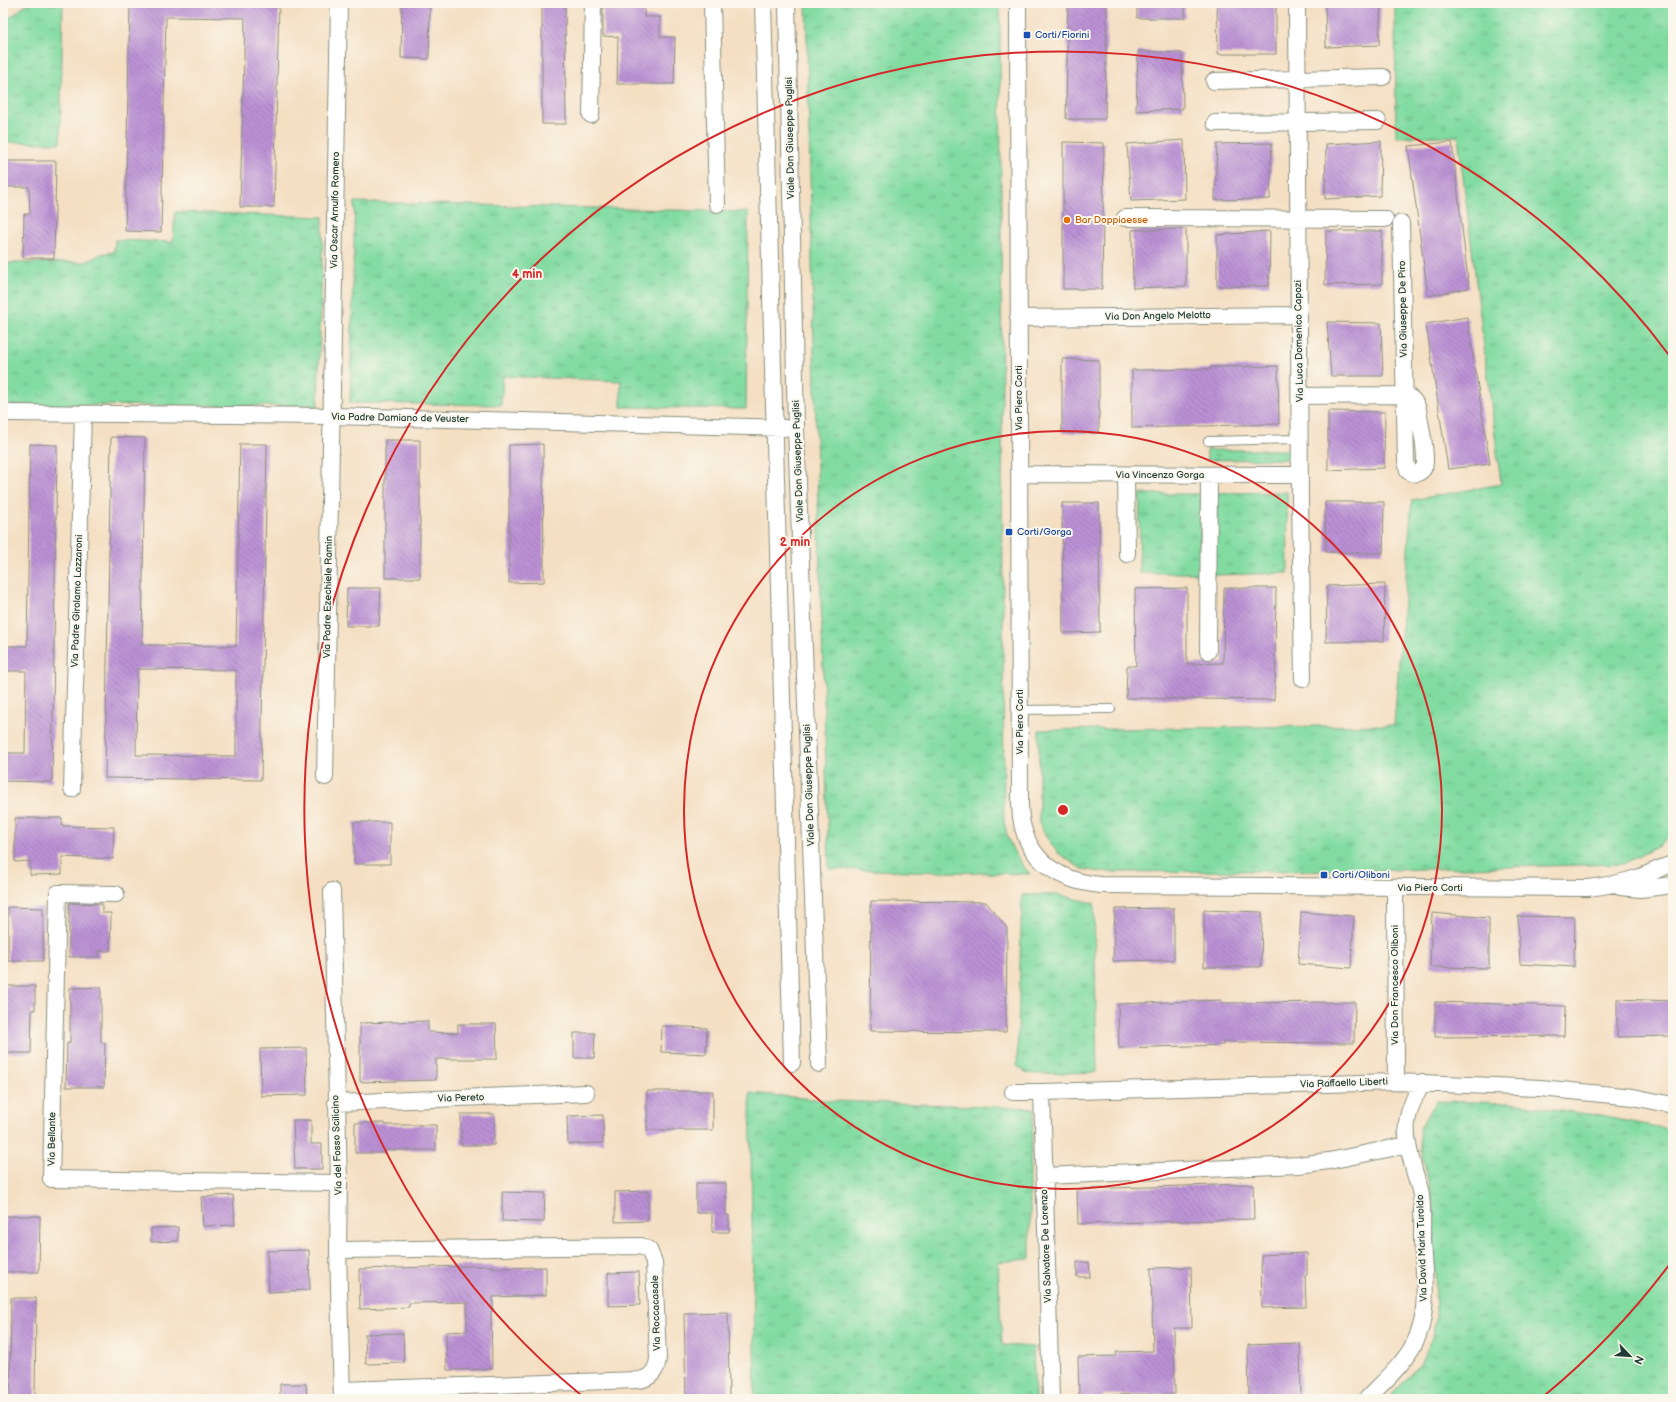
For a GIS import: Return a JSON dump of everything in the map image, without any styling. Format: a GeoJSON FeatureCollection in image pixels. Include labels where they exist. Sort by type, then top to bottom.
{"type":"FeatureCollection","features":[{"type":"Feature","properties":{"kind":"street","name":"Via Oscar Arnulfo Romero"},"geometry":{"type":"LineString","coordinates":[[331,416],[339,3]]}},
{"type":"Feature","properties":{"kind":"street"},"geometry":{"type":"LineString","coordinates":[[591,115],[593,3]]}},
{"type":"Feature","properties":{"kind":"street"},"geometry":{"type":"LineString","coordinates":[[712,3],[717,204]]}},
{"type":"Feature","properties":{"kind":"street"},"geometry":{"type":"LineString","coordinates":[[763,3],[792,1063]]}},
{"type":"Feature","properties":{"kind":"street","name":"Viale Don Giuseppe Puglisi"},"geometry":{"type":"LineString","coordinates":[[787,3],[796,427],[819,1064]]}},
{"type":"Feature","properties":{"kind":"street","name":"Via Piero Corti"},"geometry":{"type":"LineString","coordinates":[[1018,3],[1020,814],[1024,833],[1034,853],[1049,867],[1067,878],[1078,882],[1101,885],[1565,888],[1609,886],[1640,889],[1673,885]]}},
{"type":"Feature","properties":{"kind":"street","name":"Via Luca Domenico Capozi"},"geometry":{"type":"LineString","coordinates":[[1297,3],[1303,678]]}},
{"type":"Feature","properties":{"kind":"street"},"geometry":{"type":"LineString","coordinates":[[1214,82],[1383,77]]}},
{"type":"Feature","properties":{"kind":"street"},"geometry":{"type":"LineString","coordinates":[[1216,122],[1378,121]]}},
{"type":"Feature","properties":{"kind":"street"},"geometry":{"type":"LineString","coordinates":[[1124,218],[1385,219]]}},
{"type":"Feature","properties":{"kind":"street","name":"Via Giuseppe De Piro"},"geometry":{"type":"LineString","coordinates":[[1300,396],[1405,395],[1401,223]]}},
{"type":"Feature","properties":{"kind":"street","name":"Via Don Angelo Melotto"},"geometry":{"type":"LineString","coordinates":[[1018,318],[1299,315]]}},
{"type":"Feature","properties":{"kind":"street","name":"Via Padre Damiano de Veuster"},"geometry":{"type":"LineString","coordinates":[[3,413],[331,416],[775,428],[796,427]]}},
{"type":"Feature","properties":{"kind":"street","name":"Via Padre Girolamo Lazzaroni"},"geometry":{"type":"LineString","coordinates":[[72,789],[83,414]]}},
{"type":"Feature","properties":{"kind":"street","name":"Via Padre Ezechiele Ramin"},"geometry":{"type":"LineString","coordinates":[[324,777],[331,416]]}},
{"type":"Feature","properties":{"kind":"street","name":"Via Vincenzo Gorga"},"geometry":{"type":"LineString","coordinates":[[1019,474],[1300,475]]}},
{"type":"Feature","properties":{"kind":"street"},"geometry":{"type":"LineString","coordinates":[[1126,475],[1127,554]]}},
{"type":"Feature","properties":{"kind":"street"},"geometry":{"type":"LineString","coordinates":[[1208,651],[1207,581],[1209,475]]}},
{"type":"Feature","properties":{"kind":"street","name":"Via Piero Corti"},"geometry":{"type":"LineString","coordinates":[[1609,886],[1638,878],[1669,863]]}},
{"type":"Feature","properties":{"kind":"street","name":"Via Don Francesco Oliboni"},"geometry":{"type":"LineString","coordinates":[[1395,887],[1396,1082]]}},
{"type":"Feature","properties":{"kind":"street","name":"Via del Fosso Scilicino"},"geometry":{"type":"LineString","coordinates":[[332,891],[342,1394]]}},
{"type":"Feature","properties":{"kind":"street","name":"Via Bellante"},"geometry":{"type":"LineString","coordinates":[[116,894],[58,894],[51,1179],[339,1183]]}},
{"type":"Feature","properties":{"kind":"street"},"geometry":{"type":"LineString","coordinates":[[788,905],[813,904]]}},
{"type":"Feature","properties":{"kind":"street","name":"Via Raffaello Liberti"},"geometry":{"type":"LineString","coordinates":[[1013,1092],[1422,1082],[1540,1088],[1633,1098],[1673,1105]]}},
{"type":"Feature","properties":{"kind":"street","name":"Via David Maria Turoldo"},"geometry":{"type":"LineString","coordinates":[[1367,1399],[1406,1357],[1415,1343],[1422,1325],[1424,1305],[1421,1196],[1407,1145],[1405,1131],[1408,1115],[1422,1082]]}},
{"type":"Feature","properties":{"kind":"street","name":"Via Salvatore De Lorenzo"},"geometry":{"type":"LineString","coordinates":[[1042,1092],[1051,1399]]}},
{"type":"Feature","properties":{"kind":"street","name":"Via Pereto"},"geometry":{"type":"LineString","coordinates":[[336,1103],[586,1093]]}},
{"type":"Feature","properties":{"kind":"street"},"geometry":{"type":"LineString","coordinates":[[1657,1102],[1673,1111]]}},
{"type":"Feature","properties":{"kind":"street"},"geometry":{"type":"LineString","coordinates":[[1044,1176],[1291,1166],[1329,1161],[1407,1145]]}},
{"type":"Feature","properties":{"kind":"street","name":"Via Roccacasale"},"geometry":{"type":"LineString","coordinates":[[338,1250],[641,1246],[649,1250],[654,1262],[658,1358],[652,1375],[648,1378],[638,1380],[342,1394]]}},
{"type":"Feature","properties":{"kind":"lane"},"geometry":{"type":"LineString","coordinates":[[1208,441],[1300,439]]}},
{"type":"Feature","properties":{"kind":"lane"},"geometry":{"type":"LineString","coordinates":[[1020,710],[1111,710]]}},
{"type":"Feature","properties":{"kind":"green space"},"geometry":{"type":"Polygon","coordinates":[[[28,3],[63,3],[60,143],[3,142],[3,23],[28,3]]]}},
{"type":"Feature","properties":{"kind":"green space"},"geometry":{"type":"Polygon","coordinates":[[[806,3],[1000,3],[1004,821],[1013,850],[1020,862],[1030,874],[829,869],[816,433],[806,3]]]}},
{"type":"Feature","properties":{"kind":"green space"},"geometry":{"type":"Polygon","coordinates":[[[1395,3],[1673,3],[1673,832],[1659,846],[1623,864],[1389,870],[1102,872],[1082,869],[1058,853],[1046,837],[1039,822],[1039,730],[1394,725],[1412,500],[1501,484],[1458,136],[1396,137],[1395,3]]]}},
{"type":"Feature","properties":{"kind":"green space"},"geometry":{"type":"Polygon","coordinates":[[[355,202],[748,212],[746,409],[621,407],[621,381],[503,376],[501,405],[350,403],[355,202]]]}},
{"type":"Feature","properties":{"kind":"green space"},"geometry":{"type":"Polygon","coordinates":[[[175,212],[323,217],[318,406],[3,405],[3,263],[86,262],[101,254],[114,252],[115,240],[173,242],[175,212]]]}},
{"type":"Feature","properties":{"kind":"green space"},"geometry":{"type":"Polygon","coordinates":[[[1207,450],[1288,450],[1288,459],[1207,460],[1207,450]]]}},
{"type":"Feature","properties":{"kind":"green space"},"geometry":{"type":"Polygon","coordinates":[[[1287,492],[1288,573],[1214,575],[1212,493],[1287,492]]]}},
{"type":"Feature","properties":{"kind":"green space"},"geometry":{"type":"Polygon","coordinates":[[[1140,494],[1201,494],[1200,573],[1139,573],[1140,494]]]}},
{"type":"Feature","properties":{"kind":"green space"},"geometry":{"type":"Polygon","coordinates":[[[1022,895],[1059,895],[1094,903],[1097,1072],[1038,1074],[1027,1073],[1017,1066],[1022,895]]]}},
{"type":"Feature","properties":{"kind":"green space"},"geometry":{"type":"Polygon","coordinates":[[[750,1093],[834,1101],[1034,1108],[1030,1164],[1030,1259],[998,1262],[1002,1345],[1033,1347],[1035,1399],[755,1399],[750,1093]]]}},
{"type":"Feature","properties":{"kind":"green space"},"geometry":{"type":"Polygon","coordinates":[[[1437,1101],[1511,1103],[1595,1115],[1673,1130],[1673,1399],[1388,1399],[1424,1358],[1432,1337],[1436,1317],[1434,1209],[1420,1143],[1419,1128],[1437,1101]]]}},
{"type":"Feature","properties":{"kind":"building"},"geometry":{"type":"Polygon","coordinates":[[[130,3],[279,3],[274,207],[240,207],[245,18],[166,17],[161,232],[125,231],[130,3]]]}},
{"type":"Feature","properties":{"kind":"building"},"geometry":{"type":"Polygon","coordinates":[[[402,3],[430,3],[429,59],[401,58],[402,3]]]}},
{"type":"Feature","properties":{"kind":"building"},"geometry":{"type":"Polygon","coordinates":[[[542,3],[565,3],[566,124],[542,124],[542,3]]]}},
{"type":"Feature","properties":{"kind":"building"},"geometry":{"type":"Polygon","coordinates":[[[603,3],[645,3],[644,17],[660,17],[660,37],[675,37],[674,84],[617,84],[618,37],[603,36],[603,3]]]}},
{"type":"Feature","properties":{"kind":"building"},"geometry":{"type":"Polygon","coordinates":[[[1068,3],[1107,3],[1105,119],[1066,119],[1068,3]]]}},
{"type":"Feature","properties":{"kind":"building"},"geometry":{"type":"Polygon","coordinates":[[[1137,3],[1185,3],[1185,18],[1137,18],[1137,3]]]}},
{"type":"Feature","properties":{"kind":"building"},"geometry":{"type":"Polygon","coordinates":[[[1217,3],[1276,3],[1276,54],[1218,54],[1217,3]]]}},
{"type":"Feature","properties":{"kind":"building"},"geometry":{"type":"Polygon","coordinates":[[[1325,3],[1381,3],[1379,45],[1326,47],[1325,3]]]}},
{"type":"Feature","properties":{"kind":"building"},"geometry":{"type":"Polygon","coordinates":[[[1138,51],[1182,53],[1183,109],[1136,111],[1138,51]]]}},
{"type":"Feature","properties":{"kind":"building"},"geometry":{"type":"Polygon","coordinates":[[[1184,140],[1185,199],[1131,201],[1127,144],[1184,140]]]}},
{"type":"Feature","properties":{"kind":"building"},"geometry":{"type":"Polygon","coordinates":[[[1381,141],[1380,196],[1325,199],[1326,144],[1381,141]]]}},
{"type":"Feature","properties":{"kind":"building"},"geometry":{"type":"Polygon","coordinates":[[[1063,142],[1104,143],[1102,289],[1063,289],[1063,142]]]}},
{"type":"Feature","properties":{"kind":"building"},"geometry":{"type":"Polygon","coordinates":[[[1452,142],[1469,288],[1428,296],[1408,146],[1452,142]]]}},
{"type":"Feature","properties":{"kind":"building"},"geometry":{"type":"Polygon","coordinates":[[[1272,143],[1270,199],[1215,200],[1217,144],[1272,143]]]}},
{"type":"Feature","properties":{"kind":"building"},"geometry":{"type":"Polygon","coordinates":[[[3,161],[56,161],[54,258],[23,258],[24,214],[30,214],[29,187],[3,187],[3,161]]]}},
{"type":"Feature","properties":{"kind":"building"},"geometry":{"type":"Polygon","coordinates":[[[1186,229],[1186,286],[1133,288],[1132,230],[1186,229]]]}},
{"type":"Feature","properties":{"kind":"building"},"geometry":{"type":"Polygon","coordinates":[[[1270,231],[1269,286],[1217,286],[1217,235],[1270,231]]]}},
{"type":"Feature","properties":{"kind":"building"},"geometry":{"type":"Polygon","coordinates":[[[1326,231],[1382,231],[1382,284],[1325,285],[1326,231]]]}},
{"type":"Feature","properties":{"kind":"building"},"geometry":{"type":"Polygon","coordinates":[[[1467,317],[1490,464],[1448,469],[1426,324],[1467,317]]]}},
{"type":"Feature","properties":{"kind":"building"},"geometry":{"type":"Polygon","coordinates":[[[1327,322],[1381,323],[1383,376],[1331,376],[1327,322]]]}},
{"type":"Feature","properties":{"kind":"building"},"geometry":{"type":"Polygon","coordinates":[[[1062,359],[1099,360],[1099,433],[1062,433],[1062,359]]]}},
{"type":"Feature","properties":{"kind":"building"},"geometry":{"type":"Polygon","coordinates":[[[1278,366],[1279,424],[1132,428],[1132,370],[1278,366]]]}},
{"type":"Feature","properties":{"kind":"building"},"geometry":{"type":"Polygon","coordinates":[[[1328,411],[1385,412],[1384,468],[1328,470],[1328,411]]]}},
{"type":"Feature","properties":{"kind":"building"},"geometry":{"type":"Polygon","coordinates":[[[111,437],[145,438],[142,645],[236,646],[240,444],[267,444],[261,780],[105,778],[111,437]],[[137,669],[136,755],[236,756],[236,670],[137,669]]]}},
{"type":"Feature","properties":{"kind":"building"},"geometry":{"type":"Polygon","coordinates":[[[385,440],[420,440],[420,578],[385,578],[385,440]]]}},
{"type":"Feature","properties":{"kind":"building"},"geometry":{"type":"Polygon","coordinates":[[[30,444],[57,445],[52,782],[3,781],[3,753],[25,753],[26,671],[3,671],[3,646],[27,646],[30,444]]]}},
{"type":"Feature","properties":{"kind":"building"},"geometry":{"type":"Polygon","coordinates":[[[543,444],[544,582],[509,583],[509,445],[543,444]]]}},
{"type":"Feature","properties":{"kind":"building"},"geometry":{"type":"Polygon","coordinates":[[[1325,502],[1384,502],[1383,553],[1326,552],[1325,502]]]}},
{"type":"Feature","properties":{"kind":"building"},"geometry":{"type":"Polygon","coordinates":[[[1062,503],[1099,503],[1100,632],[1063,633],[1062,503]]]}},
{"type":"Feature","properties":{"kind":"building"},"geometry":{"type":"Polygon","coordinates":[[[1385,584],[1384,641],[1326,642],[1327,586],[1385,584]]]}},
{"type":"Feature","properties":{"kind":"building"},"geometry":{"type":"Polygon","coordinates":[[[347,588],[381,588],[379,626],[346,626],[347,588]]]}},
{"type":"Feature","properties":{"kind":"building"},"geometry":{"type":"Polygon","coordinates":[[[1187,588],[1187,664],[1223,663],[1224,588],[1276,588],[1276,661],[1274,700],[1126,698],[1127,666],[1136,666],[1135,589],[1187,588]]]}},
{"type":"Feature","properties":{"kind":"building"},"geometry":{"type":"Polygon","coordinates":[[[15,818],[62,818],[62,826],[114,827],[113,859],[62,857],[62,874],[30,875],[30,861],[15,862],[15,818]]]}},
{"type":"Feature","properties":{"kind":"building"},"geometry":{"type":"Polygon","coordinates":[[[354,822],[390,822],[390,864],[354,864],[354,822]]]}},
{"type":"Feature","properties":{"kind":"building"},"geometry":{"type":"Polygon","coordinates":[[[871,901],[986,902],[1007,928],[1006,1032],[870,1031],[871,901]]]}},
{"type":"Feature","properties":{"kind":"building"},"geometry":{"type":"Polygon","coordinates":[[[69,903],[102,904],[102,913],[111,913],[110,951],[99,951],[99,957],[69,957],[69,903]]]}},
{"type":"Feature","properties":{"kind":"building"},"geometry":{"type":"Polygon","coordinates":[[[8,907],[43,908],[43,961],[8,961],[8,907]]]}},
{"type":"Feature","properties":{"kind":"building"},"geometry":{"type":"Polygon","coordinates":[[[1174,908],[1174,960],[1113,961],[1115,909],[1174,908]]]}},
{"type":"Feature","properties":{"kind":"building"},"geometry":{"type":"Polygon","coordinates":[[[1204,910],[1262,912],[1261,967],[1204,967],[1204,910]]]}},
{"type":"Feature","properties":{"kind":"building"},"geometry":{"type":"Polygon","coordinates":[[[1301,912],[1354,916],[1351,968],[1298,964],[1301,912]]]}},
{"type":"Feature","properties":{"kind":"building"},"geometry":{"type":"Polygon","coordinates":[[[1432,913],[1489,918],[1489,968],[1430,967],[1432,913]]]}},
{"type":"Feature","properties":{"kind":"building"},"geometry":{"type":"Polygon","coordinates":[[[1518,916],[1575,917],[1574,967],[1520,964],[1518,916]]]}},
{"type":"Feature","properties":{"kind":"building"},"geometry":{"type":"Polygon","coordinates":[[[3,986],[35,986],[35,1010],[32,1010],[31,1053],[3,1053],[3,986]]]}},
{"type":"Feature","properties":{"kind":"building"},"geometry":{"type":"Polygon","coordinates":[[[101,987],[101,1043],[105,1043],[104,1087],[66,1087],[67,1043],[70,1043],[70,988],[101,987]]]}},
{"type":"Feature","properties":{"kind":"building"},"geometry":{"type":"Polygon","coordinates":[[[1617,999],[1673,1001],[1673,1036],[1617,1037],[1617,999]]]}},
{"type":"Feature","properties":{"kind":"building"},"geometry":{"type":"Polygon","coordinates":[[[1221,1000],[1222,1003],[1355,1002],[1354,1043],[1223,1042],[1223,1045],[1119,1048],[1118,1004],[1221,1000]]]}},
{"type":"Feature","properties":{"kind":"building"},"geometry":{"type":"Polygon","coordinates":[[[1435,1002],[1565,1006],[1564,1036],[1435,1037],[1435,1002]]]}},
{"type":"Feature","properties":{"kind":"building"},"geometry":{"type":"Polygon","coordinates":[[[428,1021],[428,1032],[458,1033],[458,1024],[496,1024],[497,1059],[436,1059],[436,1080],[360,1082],[360,1023],[428,1021]]]}},
{"type":"Feature","properties":{"kind":"building"},"geometry":{"type":"Polygon","coordinates":[[[662,1026],[707,1028],[706,1054],[661,1052],[662,1026]]]}},
{"type":"Feature","properties":{"kind":"building"},"geometry":{"type":"Polygon","coordinates":[[[574,1033],[595,1033],[594,1058],[574,1058],[574,1033]]]}},
{"type":"Feature","properties":{"kind":"building"},"geometry":{"type":"Polygon","coordinates":[[[306,1048],[307,1095],[261,1096],[260,1049],[306,1048]]]}},
{"type":"Feature","properties":{"kind":"building"},"geometry":{"type":"Polygon","coordinates":[[[647,1091],[713,1091],[713,1130],[647,1130],[647,1091]]]}},
{"type":"Feature","properties":{"kind":"building"},"geometry":{"type":"Polygon","coordinates":[[[461,1114],[494,1114],[494,1145],[461,1145],[461,1114]]]}},
{"type":"Feature","properties":{"kind":"building"},"geometry":{"type":"Polygon","coordinates":[[[603,1115],[603,1143],[568,1144],[567,1116],[603,1115]]]}},
{"type":"Feature","properties":{"kind":"building"},"geometry":{"type":"Polygon","coordinates":[[[293,1120],[311,1120],[311,1144],[322,1144],[322,1169],[295,1169],[293,1120]]]}},
{"type":"Feature","properties":{"kind":"building"},"geometry":{"type":"Polygon","coordinates":[[[355,1123],[385,1123],[385,1125],[436,1125],[436,1150],[385,1150],[385,1153],[355,1153],[355,1123]]]}},
{"type":"Feature","properties":{"kind":"building"},"geometry":{"type":"Polygon","coordinates":[[[696,1183],[726,1183],[726,1215],[729,1215],[729,1232],[712,1232],[712,1213],[696,1213],[696,1183]]]}},
{"type":"Feature","properties":{"kind":"building"},"geometry":{"type":"Polygon","coordinates":[[[1253,1184],[1254,1219],[1078,1224],[1077,1189],[1253,1184]]]}},
{"type":"Feature","properties":{"kind":"building"},"geometry":{"type":"Polygon","coordinates":[[[648,1191],[648,1221],[615,1222],[615,1192],[648,1191]]]}},
{"type":"Feature","properties":{"kind":"building"},"geometry":{"type":"Polygon","coordinates":[[[502,1192],[545,1193],[544,1222],[502,1221],[502,1192]]]}},
{"type":"Feature","properties":{"kind":"building"},"geometry":{"type":"Polygon","coordinates":[[[233,1195],[235,1225],[203,1226],[201,1197],[233,1195]]]}},
{"type":"Feature","properties":{"kind":"building"},"geometry":{"type":"Polygon","coordinates":[[[5,1216],[40,1216],[39,1272],[4,1272],[5,1216]]]}},
{"type":"Feature","properties":{"kind":"building"},"geometry":{"type":"Polygon","coordinates":[[[178,1227],[178,1241],[151,1242],[151,1228],[178,1227]]]}},
{"type":"Feature","properties":{"kind":"building"},"geometry":{"type":"Polygon","coordinates":[[[309,1250],[310,1290],[269,1292],[267,1251],[309,1250]]]}},
{"type":"Feature","properties":{"kind":"building"},"geometry":{"type":"Polygon","coordinates":[[[1307,1253],[1307,1275],[1305,1276],[1306,1307],[1262,1308],[1261,1255],[1307,1253]]]}},
{"type":"Feature","properties":{"kind":"building"},"geometry":{"type":"Polygon","coordinates":[[[1077,1262],[1089,1262],[1090,1277],[1077,1277],[1077,1262]]]}},
{"type":"Feature","properties":{"kind":"building"},"geometry":{"type":"Polygon","coordinates":[[[493,1266],[493,1268],[546,1267],[546,1295],[493,1297],[493,1311],[491,1311],[492,1369],[447,1370],[446,1332],[467,1331],[467,1302],[409,1303],[409,1307],[360,1309],[359,1269],[493,1266]]]}},
{"type":"Feature","properties":{"kind":"building"},"geometry":{"type":"Polygon","coordinates":[[[1191,1267],[1192,1328],[1174,1328],[1175,1394],[1103,1395],[1103,1398],[1079,1399],[1078,1357],[1116,1356],[1116,1352],[1153,1351],[1151,1268],[1191,1267]]]}},
{"type":"Feature","properties":{"kind":"building"},"geometry":{"type":"Polygon","coordinates":[[[639,1272],[640,1305],[608,1306],[608,1273],[639,1272]]]}},
{"type":"Feature","properties":{"kind":"building"},"geometry":{"type":"Polygon","coordinates":[[[11,1298],[36,1298],[35,1399],[10,1399],[11,1298]]]}},
{"type":"Feature","properties":{"kind":"building"},"geometry":{"type":"Polygon","coordinates":[[[728,1312],[729,1399],[686,1399],[684,1313],[728,1312]]]}},
{"type":"Feature","properties":{"kind":"building"},"geometry":{"type":"Polygon","coordinates":[[[403,1333],[404,1363],[366,1364],[365,1334],[403,1333]]]}},
{"type":"Feature","properties":{"kind":"building"},"geometry":{"type":"Polygon","coordinates":[[[1300,1343],[1301,1396],[1249,1397],[1248,1345],[1300,1343]]]}},
{"type":"Feature","properties":{"kind":"building"},"geometry":{"type":"Polygon","coordinates":[[[280,1384],[306,1384],[307,1399],[280,1399],[280,1384]]]}},
{"type":"Feature","properties":{"kind":"place","name":"Corti/Fiorini"},"geometry":{"type":"Point","coordinates":[1027,35]}},
{"type":"Feature","properties":{"kind":"place","name":"Bar Doppiaesse"},"geometry":{"type":"Point","coordinates":[1067,220]}},
{"type":"Feature","properties":{"kind":"place","name":"Corti/Gorga"},"geometry":{"type":"Point","coordinates":[1009,532]}},
{"type":"Feature","properties":{"kind":"place","name":"Corti/Oliboni"},"geometry":{"type":"Point","coordinates":[1324,875]}}]}
